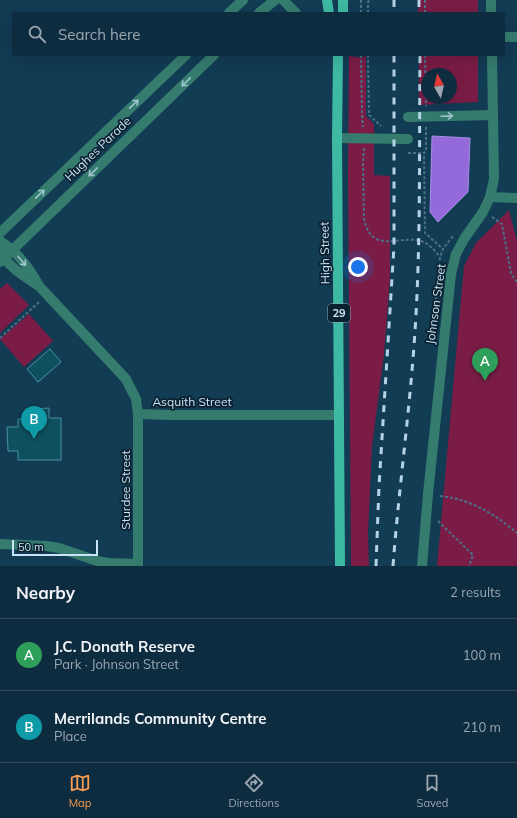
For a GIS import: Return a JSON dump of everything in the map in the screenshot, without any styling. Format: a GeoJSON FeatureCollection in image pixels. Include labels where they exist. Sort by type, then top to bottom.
{"type":"FeatureCollection","features":[{"type":"Feature","properties":{"kind":"main road"},"geometry":{"type":"LineString","coordinates":[[327,0],[329,12]]}},
{"type":"Feature","properties":{"kind":"main road"},"geometry":{"type":"LineString","coordinates":[[342,12],[343,0]]}},
{"type":"Feature","properties":{"kind":"main road","name":"High Street"},"geometry":{"type":"LineString","coordinates":[[336,56],[340,566]]}},
{"type":"Feature","properties":{"kind":"street"},"geometry":{"type":"LineString","coordinates":[[230,12],[243,0]]}},
{"type":"Feature","properties":{"kind":"street"},"geometry":{"type":"LineString","coordinates":[[260,12],[275,0]]}},
{"type":"Feature","properties":{"kind":"street"},"geometry":{"type":"LineString","coordinates":[[283,0],[295,12]]}},
{"type":"Feature","properties":{"kind":"street"},"geometry":{"type":"LineString","coordinates":[[491,0],[491,12]]}},
{"type":"Feature","properties":{"kind":"street"},"geometry":{"type":"LineString","coordinates":[[505,37],[517,36]]}},
{"type":"Feature","properties":{"kind":"street","name":"Hughes Parade"},"geometry":{"type":"LineString","coordinates":[[0,233],[185,56]]}},
{"type":"Feature","properties":{"kind":"street","name":"Hughes Parade"},"geometry":{"type":"LineString","coordinates":[[1,257],[12,250],[213,56]]}},
{"type":"Feature","properties":{"kind":"street","name":"Johnson Street"},"geometry":{"type":"LineString","coordinates":[[422,566],[451,274],[456,254],[464,239],[483,212],[490,197],[494,179],[492,56]]}},
{"type":"Feature","properties":{"kind":"street"},"geometry":{"type":"LineString","coordinates":[[408,117],[492,115]]}},
{"type":"Feature","properties":{"kind":"street"},"geometry":{"type":"LineString","coordinates":[[337,138],[408,138]]}},
{"type":"Feature","properties":{"kind":"street"},"geometry":{"type":"LineString","coordinates":[[490,197],[517,198]]}},
{"type":"Feature","properties":{"kind":"street","name":"Asquith Street"},"geometry":{"type":"LineString","coordinates":[[0,242],[12,250],[31,271],[38,286]]}},
{"type":"Feature","properties":{"kind":"street","name":"Asquith Street"},"geometry":{"type":"LineString","coordinates":[[1,257],[23,276],[38,286],[126,379],[136,399],[138,414],[339,415]]}},
{"type":"Feature","properties":{"kind":"street","name":"Sturdee Street"},"geometry":{"type":"LineString","coordinates":[[138,414],[138,565]]}},
{"type":"Feature","properties":{"kind":"street"},"geometry":{"type":"LineString","coordinates":[[0,544],[47,546],[59,548],[97,561],[138,565]]}},
{"type":"Feature","properties":{"kind":"path"},"geometry":{"type":"LineString","coordinates":[[361,0],[361,12]]}},
{"type":"Feature","properties":{"kind":"path"},"geometry":{"type":"LineString","coordinates":[[368,12],[368,2],[370,0]]}},
{"type":"Feature","properties":{"kind":"path"},"geometry":{"type":"LineString","coordinates":[[425,0],[425,12]]}},
{"type":"Feature","properties":{"kind":"path"},"geometry":{"type":"LineString","coordinates":[[361,56],[362,114],[365,138],[363,163],[365,226],[370,234],[384,242],[419,240],[426,243],[440,257]]}},
{"type":"Feature","properties":{"kind":"path"},"geometry":{"type":"LineString","coordinates":[[368,56],[369,115],[381,126]]}},
{"type":"Feature","properties":{"kind":"path"},"geometry":{"type":"LineString","coordinates":[[425,56],[426,111]]}},
{"type":"Feature","properties":{"kind":"path"},"geometry":{"type":"LineString","coordinates":[[426,122],[426,151],[424,153],[425,233],[443,249]]}},
{"type":"Feature","properties":{"kind":"path"},"geometry":{"type":"LineString","coordinates":[[408,153],[424,153]]}},
{"type":"Feature","properties":{"kind":"path"},"geometry":{"type":"LineString","coordinates":[[496,220],[502,224],[512,273],[517,282]]}},
{"type":"Feature","properties":{"kind":"path"},"geometry":{"type":"LineString","coordinates":[[0,338],[46,295]]}},
{"type":"Feature","properties":{"kind":"path"},"geometry":{"type":"LineString","coordinates":[[440,496],[473,504],[501,519],[517,533]]}},
{"type":"Feature","properties":{"kind":"path"},"geometry":{"type":"LineString","coordinates":[[438,521],[473,555],[470,566]]}},
{"type":"Feature","properties":{"kind":"shaded area"},"geometry":{"type":"Polygon","coordinates":[[[418,0],[478,0],[478,12],[418,12],[418,0]]]}},
{"type":"Feature","properties":{"kind":"shaded area"},"geometry":{"type":"Polygon","coordinates":[[[349,56],[364,58],[364,56],[366,56],[366,116],[374,124],[374,175],[390,176],[390,278],[384,354],[372,447],[368,534],[369,566],[351,566],[348,173],[349,56]]]}},
{"type":"Feature","properties":{"kind":"shaded area"},"geometry":{"type":"Polygon","coordinates":[[[419,56],[478,56],[478,102],[457,103],[457,68],[421,68],[421,104],[439,104],[419,105],[419,56]]]}},
{"type":"Feature","properties":{"kind":"shaded area"},"geometry":{"type":"Polygon","coordinates":[[[432,136],[470,138],[468,192],[438,222],[430,212],[432,136]]]}},
{"type":"Feature","properties":{"kind":"shaded area"},"geometry":{"type":"Polygon","coordinates":[[[509,210],[517,241],[517,566],[437,566],[464,266],[476,243],[509,210]]]}},
{"type":"Feature","properties":{"kind":"shaded area"},"geometry":{"type":"Polygon","coordinates":[[[7,283],[29,305],[0,333],[0,289],[7,283]]]}},
{"type":"Feature","properties":{"kind":"shaded area"},"geometry":{"type":"Polygon","coordinates":[[[29,314],[53,341],[24,367],[0,339],[29,314]]]}},
{"type":"Feature","properties":{"kind":"building"},"geometry":{"type":"Polygon","coordinates":[[[50,349],[61,362],[38,382],[27,369],[50,349]]]}},
{"type":"Feature","properties":{"kind":"building"},"geometry":{"type":"Polygon","coordinates":[[[49,408],[49,418],[61,418],[61,460],[18,460],[18,451],[8,451],[7,427],[18,427],[18,419],[32,418],[32,409],[49,408]]]}},
{"type":"Feature","properties":{"kind":"railway"},"geometry":{"type":"LineString","coordinates":[[394,0],[394,12]]}},
{"type":"Feature","properties":{"kind":"railway"},"geometry":{"type":"LineString","coordinates":[[419,0],[419,12]]}},
{"type":"Feature","properties":{"kind":"railway"},"geometry":{"type":"LineString","coordinates":[[376,566],[379,486],[394,246],[394,56]]}},
{"type":"Feature","properties":{"kind":"railway"},"geometry":{"type":"LineString","coordinates":[[393,566],[410,390],[417,296],[420,56]]}},
{"type":"Feature","properties":{"kind":"place","name":"J.C. Donath Reserve"},"geometry":{"type":"Point","coordinates":[485,381]}},
{"type":"Feature","properties":{"kind":"place","name":"Merrilands Community Centre"},"geometry":{"type":"Point","coordinates":[34,439]}}]}
